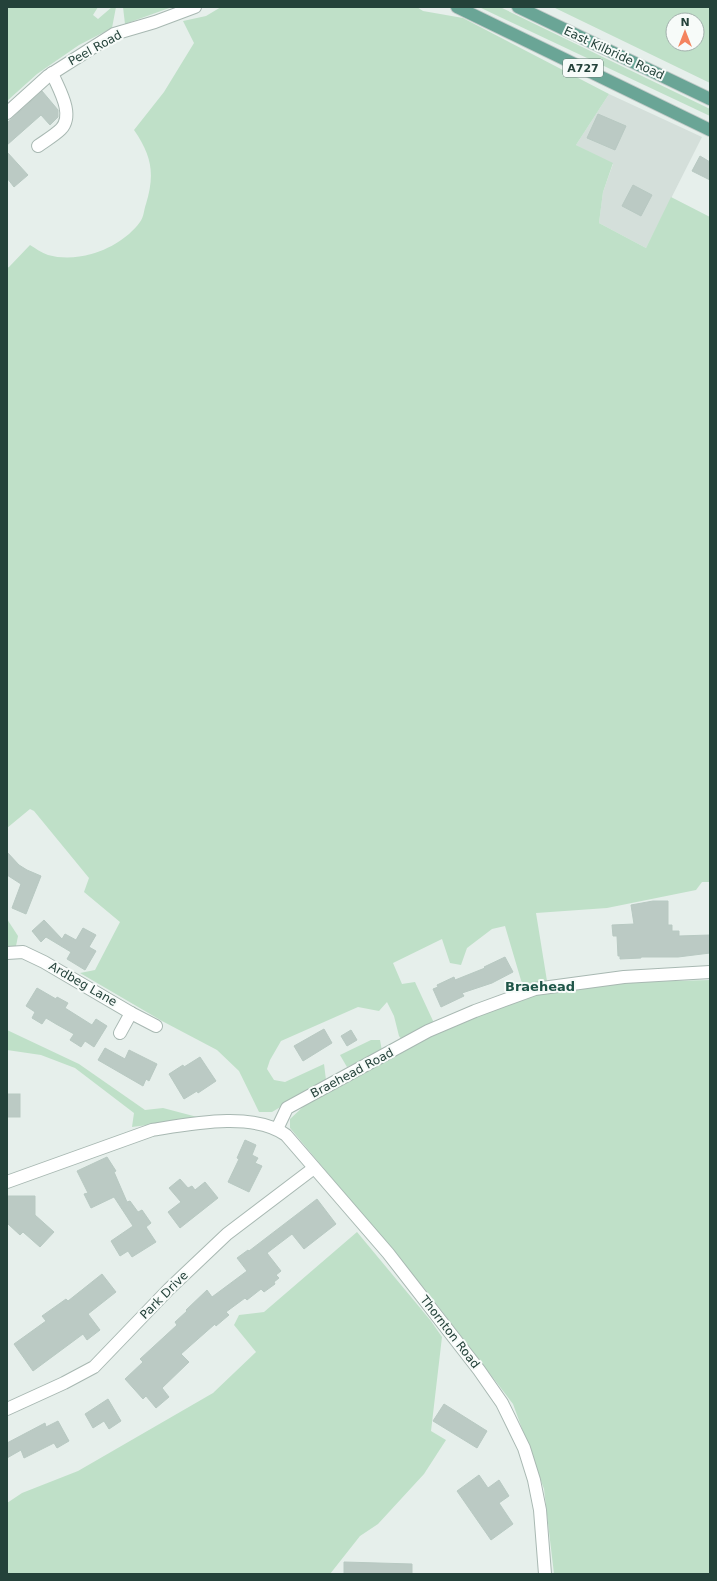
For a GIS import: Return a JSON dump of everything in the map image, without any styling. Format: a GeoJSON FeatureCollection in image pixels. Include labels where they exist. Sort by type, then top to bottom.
{"type":"FeatureCollection","features":[{"type":"Feature","properties":{"kind":"main road","name":"A727"},"geometry":{"type":"LineString","coordinates":[[457,7],[710,130]]}},
{"type":"Feature","properties":{"kind":"main road","name":"East Kilbride Road"},"geometry":{"type":"LineString","coordinates":[[518,7],[710,98]]}},
{"type":"Feature","properties":{"kind":"street","name":"Peel Road"},"geometry":{"type":"LineString","coordinates":[[7,113],[52,73],[114,34],[155,22],[195,7]]}},
{"type":"Feature","properties":{"kind":"street"},"geometry":{"type":"LineString","coordinates":[[38,146],[61,129],[66,120],[66,109],[52,73]]}},
{"type":"Feature","properties":{"kind":"street","name":"Ardbeg Lane"},"geometry":{"type":"LineString","coordinates":[[7,953],[23,952],[30,955],[156,1026]]}},
{"type":"Feature","properties":{"kind":"street","name":"Braehead Road"},"geometry":{"type":"LineString","coordinates":[[277,1129],[287,1108],[421,1035],[475,1011],[535,989],[624,977],[710,972]]}},
{"type":"Feature","properties":{"kind":"street"},"geometry":{"type":"LineString","coordinates":[[120,1033],[131,1013]]}},
{"type":"Feature","properties":{"kind":"street"},"geometry":{"type":"LineString","coordinates":[[7,1182],[152,1130],[223,1120],[256,1124],[277,1129]]}},
{"type":"Feature","properties":{"kind":"street","name":"Thornton Road"},"geometry":{"type":"LineString","coordinates":[[277,1129],[286,1135],[388,1253],[479,1370],[502,1403],[524,1448],[534,1480],[540,1510],[545,1574]]}},
{"type":"Feature","properties":{"kind":"street","name":"Park Drive"},"geometry":{"type":"LineString","coordinates":[[7,1409],[64,1383],[94,1367],[169,1289],[227,1234],[314,1168]]}},
{"type":"Feature","properties":{"kind":"shaded area"},"geometry":{"type":"Polygon","coordinates":[[[609,94],[702,137],[646,248],[599,223],[603,192],[613,164],[576,145],[609,94]]]}},
{"type":"Feature","properties":{"kind":"green space"},"geometry":{"type":"Polygon","coordinates":[[[7,7],[98,7],[93,15],[98,19],[112,7],[116,7],[112,28],[79,45],[37,74],[7,101],[7,7]]]}},
{"type":"Feature","properties":{"kind":"green space"},"geometry":{"type":"Polygon","coordinates":[[[123,7],[172,7],[125,24],[123,7]]]}},
{"type":"Feature","properties":{"kind":"green space"},"geometry":{"type":"Polygon","coordinates":[[[221,7],[417,7],[423,11],[463,18],[609,94],[576,145],[613,163],[603,192],[599,223],[646,248],[671,197],[710,217],[710,882],[702,882],[696,890],[607,908],[536,913],[547,981],[523,987],[505,926],[492,929],[467,948],[461,965],[450,963],[442,939],[393,963],[402,984],[415,982],[434,1023],[402,1040],[399,1036],[394,1016],[387,1002],[379,1011],[358,1007],[281,1041],[270,1060],[267,1069],[274,1080],[285,1082],[324,1064],[326,1080],[272,1112],[259,1112],[239,1071],[217,1050],[162,1021],[80,973],[95,970],[120,922],[84,892],[89,878],[34,811],[30,809],[7,828],[7,268],[30,245],[48,255],[60,257],[73,257],[99,252],[122,239],[140,222],[149,193],[151,174],[145,148],[134,130],[164,92],[194,43],[183,21],[206,16],[221,7]]]}},
{"type":"Feature","properties":{"kind":"green space"},"geometry":{"type":"Polygon","coordinates":[[[479,7],[500,7],[710,109],[710,116],[479,7]]]}},
{"type":"Feature","properties":{"kind":"green space"},"geometry":{"type":"Polygon","coordinates":[[[553,7],[710,7],[710,83],[553,7]]]}},
{"type":"Feature","properties":{"kind":"green space"},"geometry":{"type":"Polygon","coordinates":[[[7,919],[18,936],[16,946],[7,947],[7,919]]]}},
{"type":"Feature","properties":{"kind":"green space"},"geometry":{"type":"Polygon","coordinates":[[[710,980],[710,1574],[554,1574],[544,1489],[513,1404],[428,1293],[290,1128],[290,1119],[305,1105],[406,1047],[455,1024],[537,992],[635,982],[710,980]]]}},
{"type":"Feature","properties":{"kind":"green space"},"geometry":{"type":"Polygon","coordinates":[[[7,1030],[79,1064],[145,1110],[163,1108],[201,1118],[132,1127],[134,1113],[75,1068],[41,1055],[7,1050],[7,1030]]]}},
{"type":"Feature","properties":{"kind":"green space"},"geometry":{"type":"Polygon","coordinates":[[[371,1040],[380,1040],[382,1051],[347,1067],[340,1055],[371,1040]]]}},
{"type":"Feature","properties":{"kind":"green space"},"geometry":{"type":"Polygon","coordinates":[[[357,1232],[431,1321],[442,1337],[431,1431],[446,1440],[424,1474],[378,1524],[360,1536],[330,1574],[7,1574],[7,1503],[22,1493],[78,1471],[213,1393],[256,1352],[234,1325],[239,1315],[264,1312],[357,1232]]]}},
{"type":"Feature","properties":{"kind":"building"},"geometry":{"type":"Polygon","coordinates":[[[42,91],[58,110],[58,117],[50,125],[41,115],[7,145],[7,123],[42,91]]]}},
{"type":"Feature","properties":{"kind":"building"},"geometry":{"type":"Polygon","coordinates":[[[598,114],[626,126],[615,150],[587,138],[598,114]]]}},
{"type":"Feature","properties":{"kind":"building"},"geometry":{"type":"Polygon","coordinates":[[[7,152],[28,175],[14,187],[7,178],[7,152]]]}},
{"type":"Feature","properties":{"kind":"building"},"geometry":{"type":"Polygon","coordinates":[[[700,156],[710,162],[710,180],[692,171],[700,156]]]}},
{"type":"Feature","properties":{"kind":"building"},"geometry":{"type":"Polygon","coordinates":[[[633,185],[652,195],[641,216],[622,206],[633,185]]]}},
{"type":"Feature","properties":{"kind":"building"},"geometry":{"type":"Polygon","coordinates":[[[7,852],[19,865],[41,876],[26,914],[12,908],[21,884],[7,875],[7,852]]]}},
{"type":"Feature","properties":{"kind":"building"},"geometry":{"type":"Polygon","coordinates":[[[653,901],[668,901],[668,925],[672,925],[672,931],[679,931],[679,936],[710,935],[710,953],[678,957],[641,957],[620,959],[620,956],[618,956],[617,936],[613,936],[612,925],[634,924],[631,905],[653,901]]]}},
{"type":"Feature","properties":{"kind":"building"},"geometry":{"type":"Polygon","coordinates":[[[44,920],[62,939],[65,934],[76,940],[83,928],[96,935],[89,947],[96,951],[85,970],[67,959],[71,952],[46,937],[41,942],[32,931],[44,920]]]}},
{"type":"Feature","properties":{"kind":"building"},"geometry":{"type":"Polygon","coordinates":[[[505,957],[513,972],[492,983],[462,993],[464,996],[441,1007],[433,989],[438,987],[437,985],[454,977],[455,980],[485,968],[484,967],[505,957]]]}},
{"type":"Feature","properties":{"kind":"building"},"geometry":{"type":"Polygon","coordinates":[[[37,988],[56,999],[57,997],[68,1003],[65,1008],[92,1025],[96,1019],[107,1026],[94,1047],[85,1041],[81,1047],[70,1040],[74,1034],[46,1018],[42,1024],[32,1018],[35,1012],[26,1006],[37,988]]]}},
{"type":"Feature","properties":{"kind":"building"},"geometry":{"type":"Polygon","coordinates":[[[324,1029],[332,1043],[303,1061],[294,1046],[324,1029]]]}},
{"type":"Feature","properties":{"kind":"building"},"geometry":{"type":"Polygon","coordinates":[[[351,1030],[357,1040],[347,1046],[341,1036],[351,1030]]]}},
{"type":"Feature","properties":{"kind":"building"},"geometry":{"type":"Polygon","coordinates":[[[105,1048],[125,1059],[129,1050],[157,1064],[149,1081],[146,1079],[143,1086],[98,1060],[105,1048]]]}},
{"type":"Feature","properties":{"kind":"building"},"geometry":{"type":"Polygon","coordinates":[[[200,1057],[216,1081],[198,1093],[197,1091],[184,1099],[169,1074],[200,1057]]]}},
{"type":"Feature","properties":{"kind":"building"},"geometry":{"type":"Polygon","coordinates":[[[7,1094],[20,1094],[20,1117],[7,1117],[7,1094]]]}},
{"type":"Feature","properties":{"kind":"building"},"geometry":{"type":"Polygon","coordinates":[[[245,1140],[256,1145],[252,1155],[258,1158],[255,1163],[262,1166],[249,1192],[228,1182],[239,1159],[237,1158],[245,1140]]]}},
{"type":"Feature","properties":{"kind":"building"},"geometry":{"type":"Polygon","coordinates":[[[107,1157],[116,1171],[114,1172],[127,1202],[130,1201],[138,1212],[142,1210],[151,1223],[146,1227],[156,1242],[132,1257],[128,1251],[120,1256],[111,1241],[133,1226],[114,1197],[91,1208],[84,1194],[88,1193],[77,1171],[107,1157]]]}},
{"type":"Feature","properties":{"kind":"building"},"geometry":{"type":"Polygon","coordinates":[[[180,1179],[188,1188],[192,1186],[195,1190],[205,1182],[218,1198],[180,1228],[168,1212],[181,1202],[169,1188],[180,1179]]]}},
{"type":"Feature","properties":{"kind":"building"},"geometry":{"type":"Polygon","coordinates":[[[7,1196],[35,1196],[35,1215],[54,1232],[40,1247],[23,1232],[20,1235],[8,1224],[7,1196]]]}},
{"type":"Feature","properties":{"kind":"building"},"geometry":{"type":"Polygon","coordinates":[[[317,1199],[336,1224],[304,1249],[292,1234],[267,1253],[281,1271],[276,1275],[279,1278],[274,1282],[275,1284],[264,1292],[261,1289],[247,1300],[245,1298],[226,1312],[229,1315],[216,1326],[215,1324],[181,1354],[189,1362],[162,1388],[169,1397],[156,1408],[146,1396],[143,1399],[125,1379],[143,1362],[140,1359],[177,1325],[175,1322],[207,1290],[212,1297],[247,1271],[237,1258],[248,1250],[249,1251],[317,1199]]]}},
{"type":"Feature","properties":{"kind":"building"},"geometry":{"type":"Polygon","coordinates":[[[102,1274],[116,1292],[88,1314],[100,1330],[87,1340],[83,1334],[33,1371],[14,1344],[46,1321],[42,1316],[66,1299],[68,1301],[102,1274]]]}},
{"type":"Feature","properties":{"kind":"building"},"geometry":{"type":"Polygon","coordinates":[[[108,1399],[121,1421],[109,1429],[104,1421],[93,1428],[85,1414],[108,1399]]]}},
{"type":"Feature","properties":{"kind":"building"},"geometry":{"type":"Polygon","coordinates":[[[444,1404],[487,1431],[477,1448],[433,1421],[444,1404]]]}},
{"type":"Feature","properties":{"kind":"building"},"geometry":{"type":"Polygon","coordinates":[[[58,1421],[69,1441],[57,1448],[54,1443],[24,1458],[21,1450],[7,1458],[7,1443],[45,1423],[46,1427],[58,1421]]]}},
{"type":"Feature","properties":{"kind":"building"},"geometry":{"type":"Polygon","coordinates":[[[479,1475],[488,1488],[499,1480],[509,1496],[499,1503],[513,1524],[491,1540],[457,1491],[479,1475]]]}},
{"type":"Feature","properties":{"kind":"building"},"geometry":{"type":"Polygon","coordinates":[[[344,1562],[412,1564],[412,1574],[344,1574],[344,1562]]]}},
{"type":"Feature","properties":{"kind":"district","name":"Braehead"},"geometry":{"type":"Point","coordinates":[540,986]}}]}
